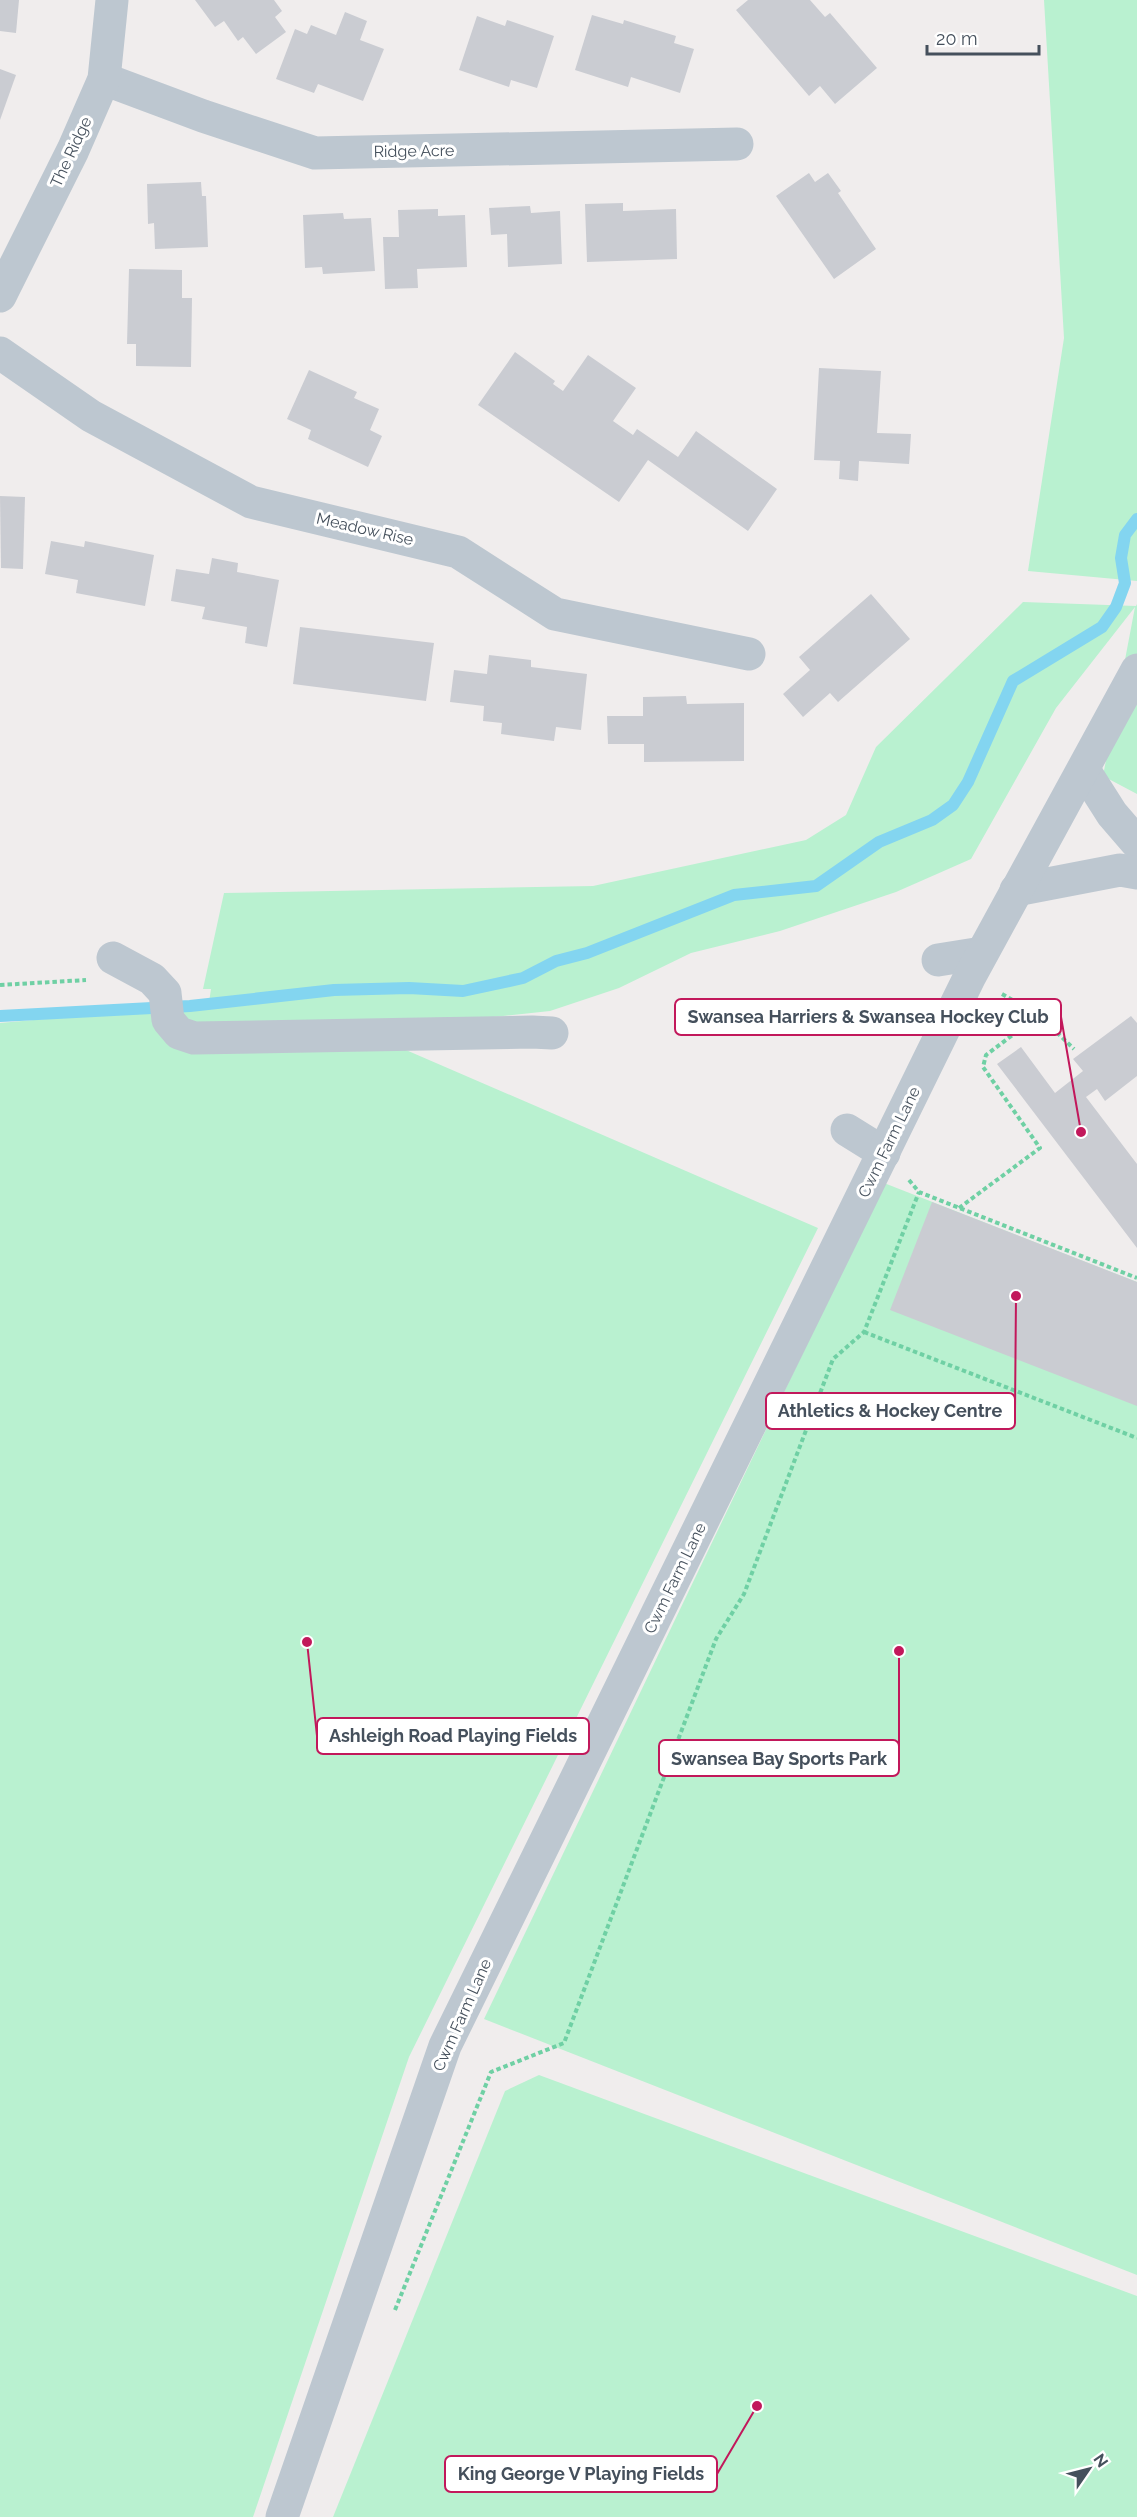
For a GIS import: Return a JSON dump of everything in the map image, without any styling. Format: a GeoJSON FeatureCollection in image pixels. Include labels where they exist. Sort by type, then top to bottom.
{"type":"FeatureCollection","features":[{"type":"Feature","properties":{"kind":"street","name":"The Ridge"},"geometry":{"type":"LineString","coordinates":[[0,296],[73,150],[104,79],[112,0]]}},
{"type":"Feature","properties":{"kind":"street","name":"Ridge Acre"},"geometry":{"type":"LineString","coordinates":[[104,79],[203,116],[315,153],[737,144]]}},
{"type":"Feature","properties":{"kind":"street","name":"Meadow Rise"},"geometry":{"type":"LineString","coordinates":[[0,353],[91,416],[251,502],[458,552],[555,614],[749,654]]}},
{"type":"Feature","properties":{"kind":"street","name":"Cwm Farm Lane"},"geometry":{"type":"LineString","coordinates":[[282,2517],[445,2046],[976,965],[1137,670]]}},
{"type":"Feature","properties":{"kind":"street"},"geometry":{"type":"LineString","coordinates":[[1084,770],[1112,814],[1137,843]]}},
{"type":"Feature","properties":{"kind":"street"},"geometry":{"type":"LineString","coordinates":[[1016,890],[1120,870],[1137,873]]}},
{"type":"Feature","properties":{"kind":"street"},"geometry":{"type":"LineString","coordinates":[[938,960],[976,965]]}},
{"type":"Feature","properties":{"kind":"street"},"geometry":{"type":"LineString","coordinates":[[104,969],[152,979],[179,1033],[194,1038],[552,1033]]}},
{"type":"Feature","properties":{"kind":"street"},"geometry":{"type":"LineString","coordinates":[[847,1130],[884,1153]]}},
{"type":"Feature","properties":{"kind":"path"},"geometry":{"type":"LineString","coordinates":[[976,965],[1039,1015],[1074,1049]]}},
{"type":"Feature","properties":{"kind":"path"},"geometry":{"type":"LineString","coordinates":[[0,985],[104,969]]}},
{"type":"Feature","properties":{"kind":"path"},"geometry":{"type":"LineString","coordinates":[[959,1208],[1040,1148],[983,1067],[986,1055],[1039,1015]]}},
{"type":"Feature","properties":{"kind":"path"},"geometry":{"type":"LineString","coordinates":[[884,1153],[919,1192],[1137,1278]]}},
{"type":"Feature","properties":{"kind":"path"},"geometry":{"type":"LineString","coordinates":[[392,2317],[490,2072],[564,2043],[716,1639],[744,1594],[833,1359],[864,1332],[919,1192]]}},
{"type":"Feature","properties":{"kind":"path"},"geometry":{"type":"LineString","coordinates":[[864,1332],[1137,1438]]}},
{"type":"Feature","properties":{"kind":"green space"},"geometry":{"type":"Polygon","coordinates":[[[1044,0],[1137,0],[1137,581],[1028,571],[1064,338],[1044,0]]]}},
{"type":"Feature","properties":{"kind":"green space"},"geometry":{"type":"Polygon","coordinates":[[[1023,602],[1136,606],[1137,604],[1137,794],[1103,776],[1135,607],[1056,708],[971,859],[896,892],[780,931],[691,953],[619,988],[550,1011],[362,1031],[818,1228],[409,2057],[253,2517],[0,2517],[0,1023],[190,1006],[208,1009],[211,989],[203,989],[224,893],[593,886],[806,840],[846,815],[876,747],[1023,602]]]}},
{"type":"Feature","properties":{"kind":"green space"},"geometry":{"type":"Polygon","coordinates":[[[884,1183],[1137,1282],[1137,2275],[484,2019],[884,1183]]]}},
{"type":"Feature","properties":{"kind":"green space"},"geometry":{"type":"Polygon","coordinates":[[[539,2075],[1137,2296],[1137,2517],[333,2517],[505,2091],[539,2075]]]}},
{"type":"Feature","properties":{"kind":"building"},"geometry":{"type":"Polygon","coordinates":[[[0,0],[19,0],[16,33],[0,31],[0,0]]]}},
{"type":"Feature","properties":{"kind":"building"},"geometry":{"type":"Polygon","coordinates":[[[195,0],[274,0],[282,11],[275,17],[286,32],[256,54],[243,37],[238,41],[224,21],[215,27],[195,0]]]}},
{"type":"Feature","properties":{"kind":"building"},"geometry":{"type":"Polygon","coordinates":[[[748,0],[810,0],[825,17],[830,13],[877,68],[835,104],[820,86],[809,96],[736,10],[748,0]]]}},
{"type":"Feature","properties":{"kind":"building"},"geometry":{"type":"Polygon","coordinates":[[[345,12],[367,21],[360,40],[384,49],[363,101],[318,84],[314,93],[276,79],[295,29],[307,34],[311,25],[336,35],[345,12]]]}},
{"type":"Feature","properties":{"kind":"building"},"geometry":{"type":"Polygon","coordinates":[[[592,15],[623,24],[624,20],[676,36],[674,43],[694,49],[680,93],[631,77],[628,87],[575,70],[592,15]]]}},
{"type":"Feature","properties":{"kind":"building"},"geometry":{"type":"Polygon","coordinates":[[[477,16],[505,26],[507,20],[554,36],[537,88],[511,80],[509,87],[459,70],[477,16]]]}},
{"type":"Feature","properties":{"kind":"building"},"geometry":{"type":"Polygon","coordinates":[[[0,69],[16,75],[0,120],[0,69]]]}},
{"type":"Feature","properties":{"kind":"building"},"geometry":{"type":"Polygon","coordinates":[[[809,173],[815,182],[828,173],[841,191],[838,193],[876,249],[834,279],[776,196],[809,173]]]}},
{"type":"Feature","properties":{"kind":"building"},"geometry":{"type":"Polygon","coordinates":[[[201,182],[202,196],[206,196],[208,247],[155,249],[154,223],[148,224],[147,184],[201,182]]]}},
{"type":"Feature","properties":{"kind":"building"},"geometry":{"type":"Polygon","coordinates":[[[623,203],[623,211],[676,209],[677,259],[587,262],[585,204],[623,203]]]}},
{"type":"Feature","properties":{"kind":"building"},"geometry":{"type":"Polygon","coordinates":[[[530,206],[531,213],[560,211],[562,264],[508,267],[507,234],[491,235],[489,208],[530,206]]]}},
{"type":"Feature","properties":{"kind":"building"},"geometry":{"type":"Polygon","coordinates":[[[438,209],[438,216],[465,215],[467,267],[417,269],[418,288],[385,289],[383,237],[399,237],[398,210],[438,209]]]}},
{"type":"Feature","properties":{"kind":"building"},"geometry":{"type":"Polygon","coordinates":[[[343,213],[344,219],[371,218],[375,271],[323,274],[322,267],[305,268],[303,215],[343,213]]]}},
{"type":"Feature","properties":{"kind":"building"},"geometry":{"type":"Polygon","coordinates":[[[129,269],[182,270],[182,298],[192,298],[191,367],[136,366],[136,344],[127,344],[129,269]]]}},
{"type":"Feature","properties":{"kind":"building"},"geometry":{"type":"Polygon","coordinates":[[[515,352],[555,381],[553,384],[563,391],[588,355],[636,388],[613,421],[633,435],[637,429],[678,457],[696,431],[777,489],[748,531],[648,460],[619,502],[478,405],[515,352]]]}},
{"type":"Feature","properties":{"kind":"building"},"geometry":{"type":"Polygon","coordinates":[[[819,368],[881,371],[877,433],[911,434],[909,464],[859,461],[858,481],[839,479],[840,461],[814,460],[819,368]]]}},
{"type":"Feature","properties":{"kind":"building"},"geometry":{"type":"Polygon","coordinates":[[[309,370],[357,392],[354,398],[379,409],[370,430],[382,436],[368,467],[308,439],[311,430],[287,419],[309,370]]]}},
{"type":"Feature","properties":{"kind":"building"},"geometry":{"type":"Polygon","coordinates":[[[0,496],[25,497],[23,569],[1,568],[0,496]]]}},
{"type":"Feature","properties":{"kind":"building"},"geometry":{"type":"Polygon","coordinates":[[[51,541],[84,547],[85,541],[154,555],[145,606],[76,593],[78,580],[45,574],[51,541]]]}},
{"type":"Feature","properties":{"kind":"building"},"geometry":{"type":"Polygon","coordinates":[[[212,558],[238,563],[237,572],[279,580],[267,647],[245,643],[247,627],[202,619],[205,607],[171,601],[176,569],[209,574],[212,558]]]}},
{"type":"Feature","properties":{"kind":"building"},"geometry":{"type":"Polygon","coordinates":[[[871,594],[910,639],[838,702],[830,693],[803,717],[783,694],[810,670],[799,657],[871,594]]]}},
{"type":"Feature","properties":{"kind":"building"},"geometry":{"type":"Polygon","coordinates":[[[300,627],[434,643],[426,701],[293,684],[300,627]]]}},
{"type":"Feature","properties":{"kind":"building"},"geometry":{"type":"Polygon","coordinates":[[[489,655],[531,660],[531,667],[587,674],[581,730],[556,727],[554,741],[501,734],[502,723],[483,721],[484,706],[450,702],[454,670],[487,674],[489,655]]]}},
{"type":"Feature","properties":{"kind":"building"},"geometry":{"type":"Polygon","coordinates":[[[686,696],[687,704],[744,703],[744,761],[644,762],[644,744],[608,744],[607,716],[643,716],[643,697],[686,696]]]}},
{"type":"Feature","properties":{"kind":"building"},"geometry":{"type":"Polygon","coordinates":[[[1131,1016],[1137,1023],[1137,1076],[1105,1101],[1097,1089],[1086,1097],[1137,1164],[1137,1248],[997,1064],[1021,1047],[1055,1093],[1083,1071],[1073,1059],[1131,1016]]]}},
{"type":"Feature","properties":{"kind":"building"},"geometry":{"type":"Polygon","coordinates":[[[932,1202],[1137,1282],[1137,1406],[890,1310],[932,1202]]]}},
{"type":"Feature","properties":{"kind":"waterway"},"geometry":{"type":"LineString","coordinates":[[0,1016],[190,1006],[334,990],[409,988],[463,991],[523,978],[556,961],[587,953],[734,895],[816,886],[879,842],[932,820],[953,805],[968,782],[1013,681],[1102,627],[1116,607],[1125,583],[1121,558],[1125,535],[1137,519]]}},
{"type":"Feature","properties":{"kind":"place","name":"Swansea Harriers & Swansea Hockey Club"},"geometry":{"type":"Point","coordinates":[1081,1132]}},
{"type":"Feature","properties":{"kind":"place","name":"Athletics & Hockey Centre"},"geometry":{"type":"Point","coordinates":[1016,1296]}},
{"type":"Feature","properties":{"kind":"place","name":"Ashleigh Road Playing Fields"},"geometry":{"type":"Point","coordinates":[307,1642]}},
{"type":"Feature","properties":{"kind":"place","name":"Swansea Bay Sports Park"},"geometry":{"type":"Point","coordinates":[899,1651]}},
{"type":"Feature","properties":{"kind":"place","name":"King George V Playing Fields"},"geometry":{"type":"Point","coordinates":[757,2406]}}]}
